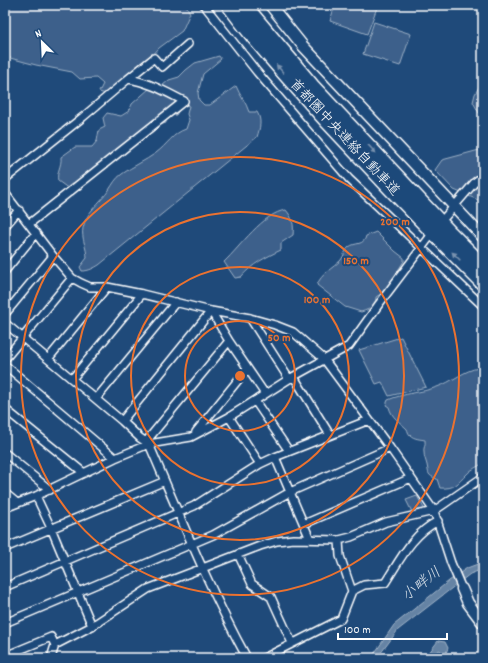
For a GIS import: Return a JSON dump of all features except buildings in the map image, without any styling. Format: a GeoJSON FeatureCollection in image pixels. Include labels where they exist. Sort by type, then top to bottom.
{"type":"FeatureCollection","features":[{"type":"Feature","properties":{"kind":"highway","name":"首都圏中央連絡自動車道"},"geometry":{"type":"LineString","coordinates":[[228,5],[287,77],[356,152],[483,284]]}},
{"type":"Feature","properties":{"kind":"highway","name":"首都圏中央連絡自動車道"},"geometry":{"type":"LineString","coordinates":[[244,5],[312,86],[450,234],[483,266]]}},
{"type":"Feature","properties":{"kind":"street"},"geometry":{"type":"LineString","coordinates":[[204,5],[257,72],[349,179],[483,306]]}},
{"type":"Feature","properties":{"kind":"street"},"geometry":{"type":"LineString","coordinates":[[270,5],[303,46],[379,125],[454,208],[483,237]]}},
{"type":"Feature","properties":{"kind":"street"},"geometry":{"type":"LineString","coordinates":[[5,179],[154,58],[162,67],[188,44]]}},
{"type":"Feature","properties":{"kind":"street"},"geometry":{"type":"LineString","coordinates":[[29,224],[184,101],[159,88],[128,79]]}},
{"type":"Feature","properties":{"kind":"street"},"geometry":{"type":"LineString","coordinates":[[445,217],[475,182],[483,176]]}},
{"type":"Feature","properties":{"kind":"street"},"geometry":{"type":"LineString","coordinates":[[5,193],[53,256],[72,278],[90,287],[107,287],[142,294],[250,318],[288,330],[324,360],[390,448],[434,511],[452,564],[468,603],[483,623]]}},
{"type":"Feature","properties":{"kind":"street"},"geometry":{"type":"LineString","coordinates":[[5,226],[19,210]]}},
{"type":"Feature","properties":{"kind":"street"},"geometry":{"type":"LineString","coordinates":[[5,271],[36,233]]}},
{"type":"Feature","properties":{"kind":"street"},"geometry":{"type":"LineString","coordinates":[[5,508],[50,490],[115,458],[149,444],[191,437],[194,434],[230,417],[264,394],[350,346],[379,304],[429,238]]}},
{"type":"Feature","properties":{"kind":"street"},"geometry":{"type":"LineString","coordinates":[[5,314],[53,256]]}},
{"type":"Feature","properties":{"kind":"street"},"geometry":{"type":"LineString","coordinates":[[5,359],[72,278]]}},
{"type":"Feature","properties":{"kind":"street"},"geometry":{"type":"LineString","coordinates":[[48,359],[107,287]]}},
{"type":"Feature","properties":{"kind":"street"},"geometry":{"type":"LineString","coordinates":[[72,379],[142,294]]}},
{"type":"Feature","properties":{"kind":"street"},"geometry":{"type":"LineString","coordinates":[[96,399],[176,302]]}},
{"type":"Feature","properties":{"kind":"street"},"geometry":{"type":"LineString","coordinates":[[211,310],[229,341],[264,394]]}},
{"type":"Feature","properties":{"kind":"street"},"geometry":{"type":"LineString","coordinates":[[122,421],[211,310]]}},
{"type":"Feature","properties":{"kind":"street"},"geometry":{"type":"LineString","coordinates":[[250,318],[330,435]]}},
{"type":"Feature","properties":{"kind":"street"},"geometry":{"type":"LineString","coordinates":[[5,323],[149,444]]}},
{"type":"Feature","properties":{"kind":"street"},"geometry":{"type":"LineString","coordinates":[[229,341],[149,438],[149,444],[192,544],[231,629],[247,658]]}},
{"type":"Feature","properties":{"kind":"street"},"geometry":{"type":"LineString","coordinates":[[5,365],[115,458]]}},
{"type":"Feature","properties":{"kind":"street"},"geometry":{"type":"LineString","coordinates":[[194,434],[247,369]]}},
{"type":"Feature","properties":{"kind":"street"},"geometry":{"type":"LineString","coordinates":[[255,401],[289,451]]}},
{"type":"Feature","properties":{"kind":"street"},"geometry":{"type":"LineString","coordinates":[[5,409],[84,473]]}},
{"type":"Feature","properties":{"kind":"street"},"geometry":{"type":"LineString","coordinates":[[230,417],[260,464]]}},
{"type":"Feature","properties":{"kind":"street"},"geometry":{"type":"LineString","coordinates":[[5,587],[194,506],[260,464],[275,457],[369,420]]}},
{"type":"Feature","properties":{"kind":"street"},"geometry":{"type":"LineString","coordinates":[[5,623],[213,535],[290,492],[390,448]]}},
{"type":"Feature","properties":{"kind":"street"},"geometry":{"type":"LineString","coordinates":[[5,453],[50,490]]}},
{"type":"Feature","properties":{"kind":"street"},"geometry":{"type":"LineString","coordinates":[[275,457],[310,539]]}},
{"type":"Feature","properties":{"kind":"street"},"geometry":{"type":"LineString","coordinates":[[51,658],[55,644],[92,626],[148,589],[238,554],[277,541],[310,539],[339,540],[351,537],[386,522],[434,511],[483,477]]}},
{"type":"Feature","properties":{"kind":"street"},"geometry":{"type":"LineString","coordinates":[[304,524],[411,478]]}},
{"type":"Feature","properties":{"kind":"street"},"geometry":{"type":"LineString","coordinates":[[5,548],[165,481]]}},
{"type":"Feature","properties":{"kind":"street"},"geometry":{"type":"LineString","coordinates":[[5,493],[17,503]]}},
{"type":"Feature","properties":{"kind":"street"},"geometry":{"type":"LineString","coordinates":[[36,496],[52,528],[92,626]]}},
{"type":"Feature","properties":{"kind":"street"},"geometry":{"type":"LineString","coordinates":[[352,591],[364,585],[385,583],[411,543],[426,529],[438,521]]}},
{"type":"Feature","properties":{"kind":"street"},"geometry":{"type":"LineString","coordinates":[[264,658],[341,619],[352,591],[340,556],[339,540]]}},
{"type":"Feature","properties":{"kind":"street"},"geometry":{"type":"LineString","coordinates":[[238,554],[252,584],[271,597],[292,643]]}},
{"type":"Feature","properties":{"kind":"street"},"geometry":{"type":"LineString","coordinates":[[5,656],[50,637],[55,644]]}},
{"type":"Feature","properties":{"kind":"shaded area"},"geometry":{"type":"Polygon","coordinates":[[[5,5],[186,5],[190,13],[182,31],[159,48],[151,57],[106,94],[99,92],[103,84],[96,78],[80,79],[72,72],[36,65],[10,58],[5,55],[5,5]]]}},
{"type":"Feature","properties":{"kind":"shaded area"},"geometry":{"type":"Polygon","coordinates":[[[335,5],[378,5],[367,34],[330,21],[335,5]]]}},
{"type":"Feature","properties":{"kind":"shaded area"},"geometry":{"type":"Polygon","coordinates":[[[374,22],[411,34],[400,66],[363,54],[374,22]]]}},
{"type":"Feature","properties":{"kind":"shaded area"},"geometry":{"type":"Polygon","coordinates":[[[219,56],[221,59],[203,74],[198,93],[199,100],[204,105],[210,105],[236,86],[249,112],[257,112],[259,115],[260,124],[257,137],[99,265],[89,270],[82,271],[80,267],[87,258],[83,239],[83,228],[87,217],[116,179],[130,168],[148,159],[160,150],[174,136],[186,129],[189,120],[187,114],[189,106],[184,105],[181,107],[176,115],[170,115],[166,118],[166,123],[154,127],[139,142],[69,189],[58,181],[61,157],[75,147],[92,147],[97,141],[99,130],[105,127],[103,118],[107,113],[121,116],[129,111],[132,104],[150,88],[162,86],[169,80],[179,77],[195,63],[219,56]]]}},
{"type":"Feature","properties":{"kind":"shaded area"},"geometry":{"type":"Polygon","coordinates":[[[483,80],[483,116],[479,113],[473,102],[475,94],[483,80]]]}},
{"type":"Feature","properties":{"kind":"shaded area"},"geometry":{"type":"Polygon","coordinates":[[[483,149],[483,202],[454,190],[435,170],[442,160],[483,149]]]}},
{"type":"Feature","properties":{"kind":"shaded area"},"geometry":{"type":"Polygon","coordinates":[[[286,210],[292,222],[293,235],[281,243],[281,250],[265,258],[245,272],[241,277],[235,278],[224,262],[260,224],[277,212],[286,210]]]}},
{"type":"Feature","properties":{"kind":"shaded area"},"geometry":{"type":"Polygon","coordinates":[[[376,232],[404,258],[404,261],[384,292],[376,297],[374,305],[370,309],[361,312],[345,307],[317,285],[324,274],[341,260],[349,247],[361,243],[366,236],[376,232]]]}},
{"type":"Feature","properties":{"kind":"shaded area"},"geometry":{"type":"Polygon","coordinates":[[[401,337],[426,387],[389,396],[382,382],[376,384],[359,350],[401,337]]]}},
{"type":"Feature","properties":{"kind":"shaded area"},"geometry":{"type":"Polygon","coordinates":[[[483,368],[483,463],[470,471],[452,487],[440,488],[437,479],[428,472],[424,454],[425,440],[415,438],[410,435],[407,429],[394,417],[389,407],[386,405],[388,400],[437,387],[468,371],[483,368]]]}},
{"type":"Feature","properties":{"kind":"shaded area"},"geometry":{"type":"Polygon","coordinates":[[[417,496],[425,510],[413,514],[406,500],[417,496]]]}},
{"type":"Feature","properties":{"kind":"shaded area"},"geometry":{"type":"Polygon","coordinates":[[[483,562],[483,569],[470,574],[398,630],[377,658],[369,658],[374,654],[394,625],[467,568],[483,562]]]}},
{"type":"Feature","properties":{"kind":"shaded area"},"geometry":{"type":"Polygon","coordinates":[[[438,641],[445,642],[448,648],[444,658],[435,658],[441,651],[439,650],[432,658],[425,658],[438,641]]]}},
{"type":"Feature","properties":{"kind":"water label","name":"小畔川"},"geometry":{"type":"Point","coordinates":[422,585]}}]}
